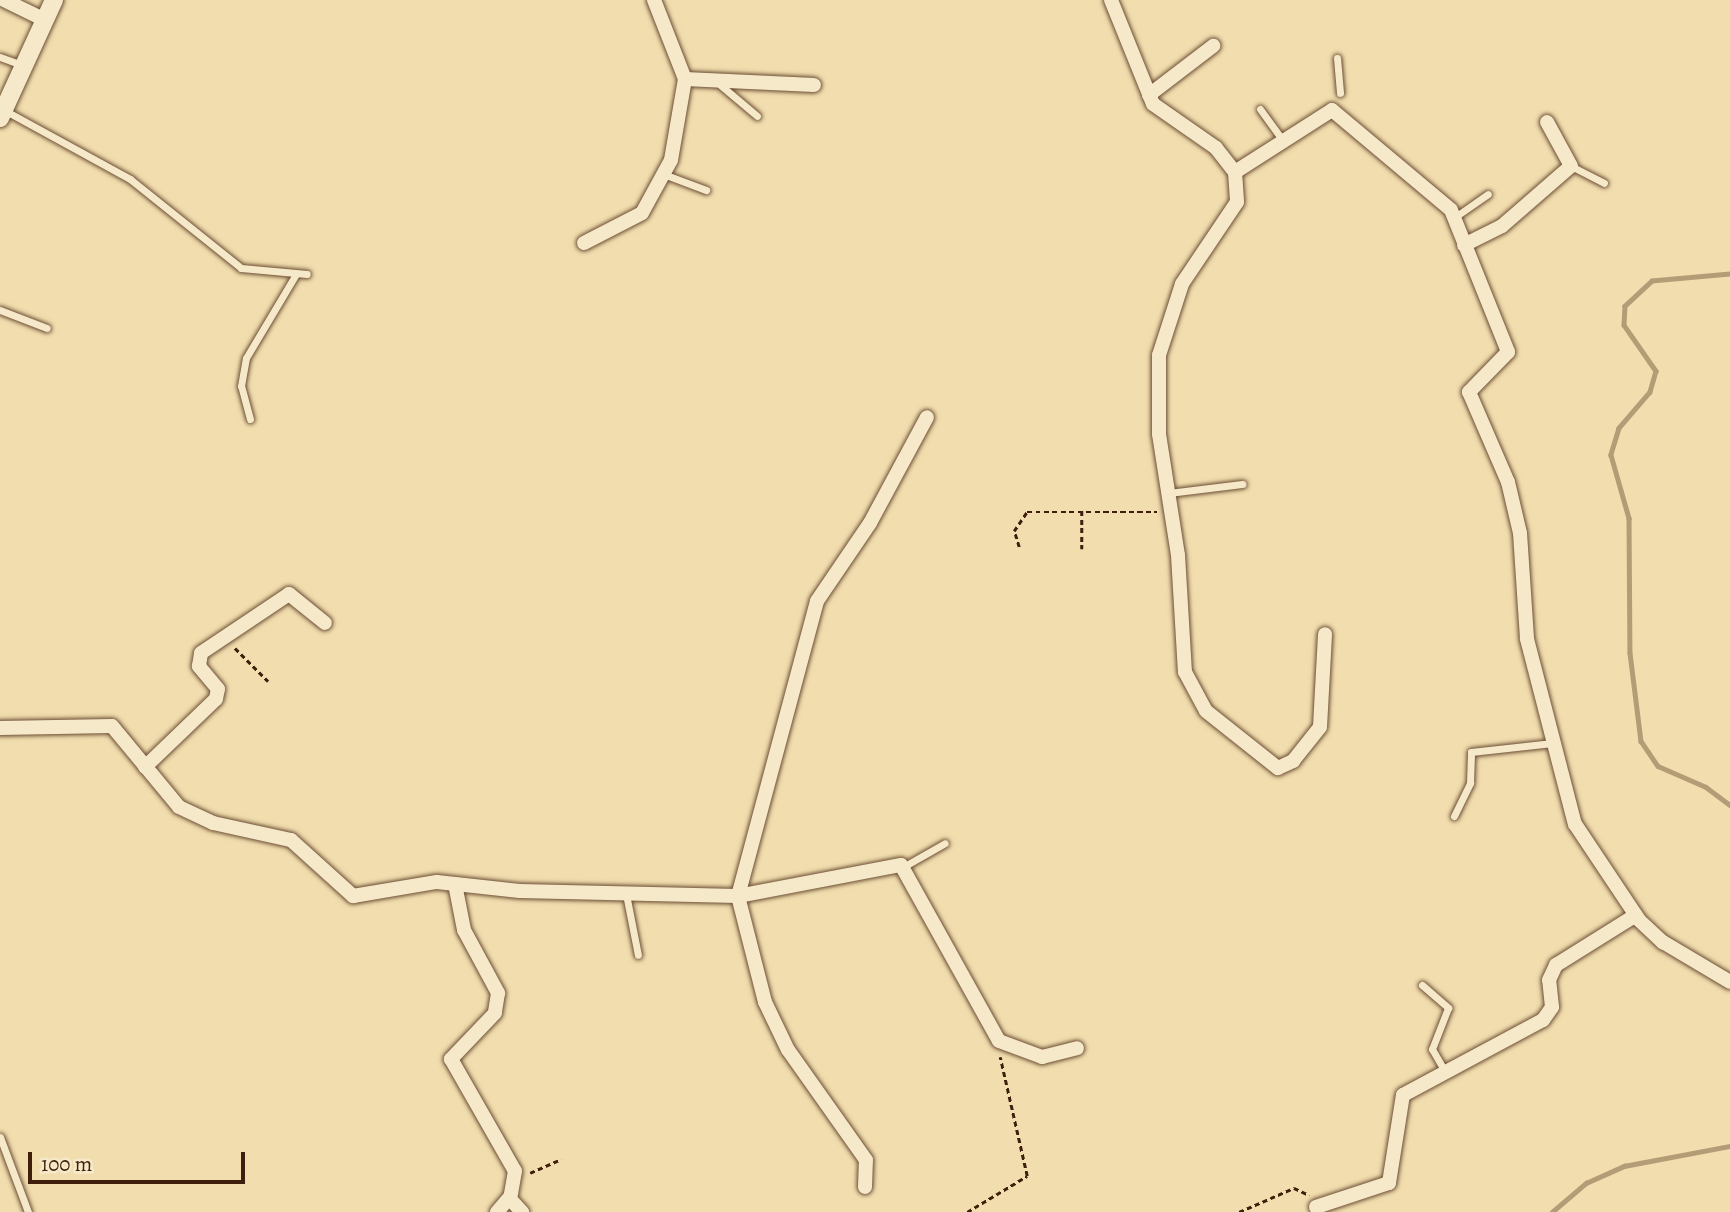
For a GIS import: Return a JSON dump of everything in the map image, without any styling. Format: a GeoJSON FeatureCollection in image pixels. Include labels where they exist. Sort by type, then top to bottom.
{"type":"FeatureCollection","features":[{"type":"Feature","properties":{"kind":"street"},"geometry":{"type":"LineString","coordinates":[[4,0],[45,20]]}},
{"type":"Feature","properties":{"kind":"street"},"geometry":{"type":"LineString","coordinates":[[2,114],[54,0]]}},
{"type":"Feature","properties":{"kind":"street"},"geometry":{"type":"LineString","coordinates":[[584,243],[642,213],[666,175],[685,79],[654,0]]}},
{"type":"Feature","properties":{"kind":"street"},"geometry":{"type":"LineString","coordinates":[[1113,0],[1149,95],[1163,116],[1208,142],[1235,172],[1237,202],[1182,284],[1162,337],[1156,397],[1180,577],[1181,655],[1190,686],[1206,710],[1243,735],[1271,767],[1293,761],[1320,727],[1325,634]]}},
{"type":"Feature","properties":{"kind":"street"},"geometry":{"type":"LineString","coordinates":[[1149,95],[1213,46]]}},
{"type":"Feature","properties":{"kind":"street"},"geometry":{"type":"LineString","coordinates":[[685,79],[814,85]]}},
{"type":"Feature","properties":{"kind":"street"},"geometry":{"type":"LineString","coordinates":[[1235,172],[1281,138],[1325,111],[1339,109],[1455,217],[1508,352],[1469,392],[1508,482],[1520,533],[1527,639],[1558,743],[1579,834],[1636,915],[1663,942],[1730,982]]}},
{"type":"Feature","properties":{"kind":"street"},"geometry":{"type":"LineString","coordinates":[[1464,245],[1502,226],[1571,166],[1547,122]]}},
{"type":"Feature","properties":{"kind":"street"},"geometry":{"type":"LineString","coordinates":[[865,1186],[866,1160],[788,1050],[765,1002],[738,896],[817,601],[870,523],[928,417]]}},
{"type":"Feature","properties":{"kind":"street"},"geometry":{"type":"LineString","coordinates":[[145,767],[216,699],[218,689],[197,661],[222,636],[289,594],[326,622]]}},
{"type":"Feature","properties":{"kind":"street"},"geometry":{"type":"LineString","coordinates":[[0,728],[104,723],[118,730],[168,798],[192,815],[292,840],[353,896],[455,884],[626,894],[738,896],[903,867],[1002,1043],[1042,1057],[1077,1048]]}},
{"type":"Feature","properties":{"kind":"street"},"geometry":{"type":"LineString","coordinates":[[455,884],[464,930],[498,993],[495,1013],[451,1059],[518,1180],[510,1197],[496,1212]]}},
{"type":"Feature","properties":{"kind":"street"},"geometry":{"type":"LineString","coordinates":[[1316,1207],[1389,1184],[1400,1138],[1398,1100],[1443,1068],[1468,1063],[1543,1020],[1552,1007],[1556,965],[1636,915]]}},
{"type":"Feature","properties":{"kind":"street"},"geometry":{"type":"LineString","coordinates":[[510,1197],[522,1212]]}},
{"type":"Feature","properties":{"kind":"lane"},"geometry":{"type":"LineString","coordinates":[[0,57],[23,66]]}},
{"type":"Feature","properties":{"kind":"lane"},"geometry":{"type":"LineString","coordinates":[[1336,58],[1340,93]]}},
{"type":"Feature","properties":{"kind":"lane"},"geometry":{"type":"LineString","coordinates":[[714,81],[758,116]]}},
{"type":"Feature","properties":{"kind":"lane"},"geometry":{"type":"LineString","coordinates":[[1260,109],[1281,138]]}},
{"type":"Feature","properties":{"kind":"lane"},"geometry":{"type":"LineString","coordinates":[[2,114],[130,179],[241,268],[307,274]]}},
{"type":"Feature","properties":{"kind":"lane"},"geometry":{"type":"LineString","coordinates":[[1571,166],[1604,183]]}},
{"type":"Feature","properties":{"kind":"lane"},"geometry":{"type":"LineString","coordinates":[[666,175],[706,190]]}},
{"type":"Feature","properties":{"kind":"lane"},"geometry":{"type":"LineString","coordinates":[[1455,217],[1488,194]]}},
{"type":"Feature","properties":{"kind":"lane"},"geometry":{"type":"LineString","coordinates":[[250,419],[241,386],[246,358],[296,274]]}},
{"type":"Feature","properties":{"kind":"lane"},"geometry":{"type":"LineString","coordinates":[[0,310],[47,328]]}},
{"type":"Feature","properties":{"kind":"lane"},"geometry":{"type":"LineString","coordinates":[[1167,493],[1242,484]]}},
{"type":"Feature","properties":{"kind":"lane"},"geometry":{"type":"LineString","coordinates":[[1454,816],[1470,783],[1471,752],[1558,743]]}},
{"type":"Feature","properties":{"kind":"lane"},"geometry":{"type":"LineString","coordinates":[[903,867],[945,843]]}},
{"type":"Feature","properties":{"kind":"lane"},"geometry":{"type":"LineString","coordinates":[[626,894],[638,955]]}},
{"type":"Feature","properties":{"kind":"lane"},"geometry":{"type":"LineString","coordinates":[[1422,985],[1448,1008],[1432,1049],[1443,1068]]}},
{"type":"Feature","properties":{"kind":"lane"},"geometry":{"type":"LineString","coordinates":[[0,1138],[28,1212]]}},
{"type":"Feature","properties":{"kind":"path"},"geometry":{"type":"LineString","coordinates":[[1082,511],[1082,549]]}},
{"type":"Feature","properties":{"kind":"path"},"geometry":{"type":"LineString","coordinates":[[1019,547],[1014,530],[1027,512],[1170,512]]}},
{"type":"Feature","properties":{"kind":"path"},"geometry":{"type":"LineString","coordinates":[[222,636],[268,681]]}},
{"type":"Feature","properties":{"kind":"path"},"geometry":{"type":"LineString","coordinates":[[967,1212],[1027,1176],[1000,1076],[1002,1043]]}},
{"type":"Feature","properties":{"kind":"path"},"geometry":{"type":"LineString","coordinates":[[518,1180],[561,1159]]}},
{"type":"Feature","properties":{"kind":"path"},"geometry":{"type":"LineString","coordinates":[[1239,1212],[1301,1187],[1316,1207]]}},
{"type":"Feature","properties":{"kind":"waterway"},"geometry":{"type":"LineString","coordinates":[[1730,274],[1652,281],[1625,306],[1624,325],[1656,371],[1650,392],[1619,428],[1611,455],[1629,518],[1630,653],[1641,741],[1658,766],[1706,787],[1730,805]]}},
{"type":"Feature","properties":{"kind":"waterway"},"geometry":{"type":"LineString","coordinates":[[1552,1212],[1586,1183],[1624,1166],[1730,1146]]}}]}
